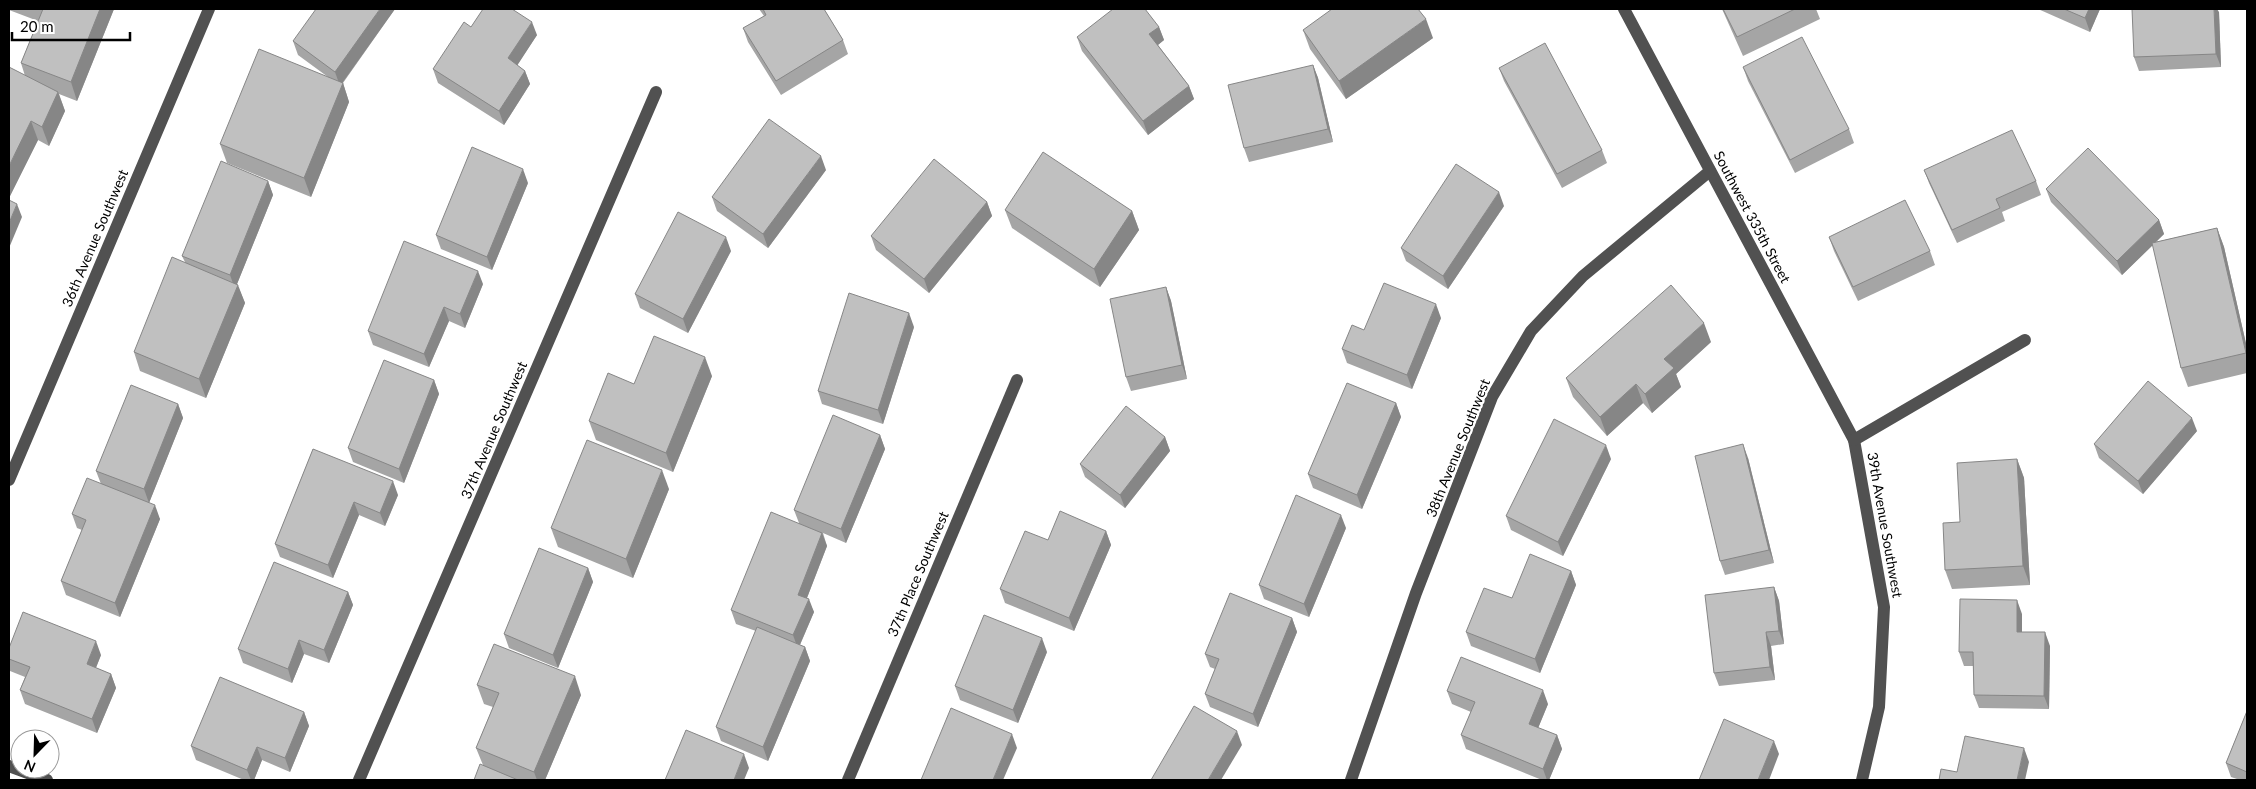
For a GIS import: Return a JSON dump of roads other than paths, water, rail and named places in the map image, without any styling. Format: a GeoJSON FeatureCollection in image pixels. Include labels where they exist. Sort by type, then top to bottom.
{"type":"FeatureCollection","features":[{"type":"Feature","properties":{"kind":"street","name":"36th Avenue Southwest"},"geometry":{"type":"LineString","coordinates":[[9,480],[209,9]]}},
{"type":"Feature","properties":{"kind":"street","name":"Southwest 335th Street"},"geometry":{"type":"LineString","coordinates":[[1624,9],[1854,440]]}},
{"type":"Feature","properties":{"kind":"street","name":"37th Avenue Southwest"},"geometry":{"type":"LineString","coordinates":[[359,780],[656,92]]}},
{"type":"Feature","properties":{"kind":"street","name":"38th Avenue Southwest"},"geometry":{"type":"LineString","coordinates":[[1351,780],[1416,593],[1492,397],[1531,331],[1583,276],[1710,171]]}},
{"type":"Feature","properties":{"kind":"street","name":"39th Avenue Southwest"},"geometry":{"type":"LineString","coordinates":[[1862,780],[1879,707],[1884,608],[1854,440],[2025,340]]}},
{"type":"Feature","properties":{"kind":"street","name":"37th Place Southwest"},"geometry":{"type":"LineString","coordinates":[[848,780],[1017,380]]}},
{"type":"Feature","properties":{"kind":"street"},"geometry":{"type":"LineString","coordinates":[[9,766],[46,780]]}}]}
